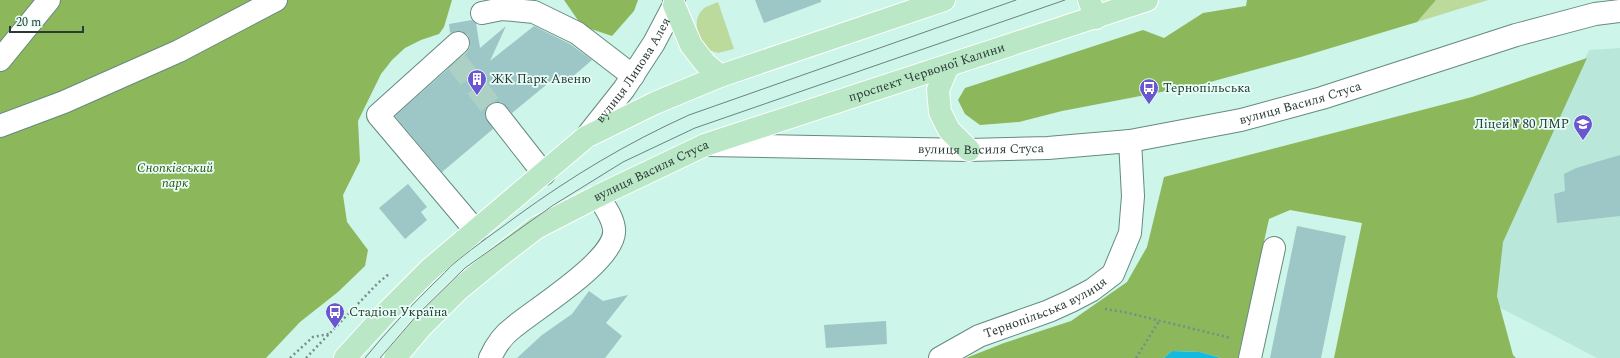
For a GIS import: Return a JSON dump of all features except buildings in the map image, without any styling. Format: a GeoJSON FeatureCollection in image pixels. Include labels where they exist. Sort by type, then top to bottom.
{"type":"FeatureCollection","features":[{"type":"Feature","properties":{"kind":"main road"},"geometry":{"type":"LineString","coordinates":[[345,358],[387,312],[425,274],[586,138],[654,103],[720,76],[944,0]]}},
{"type":"Feature","properties":{"kind":"main road","name":"проспект Червоної Калини"},"geometry":{"type":"LineString","coordinates":[[705,145],[948,66],[1092,9],[1148,0]]}},
{"type":"Feature","properties":{"kind":"main road"},"geometry":{"type":"LineString","coordinates":[[679,2],[691,45],[705,63],[720,76]]}},
{"type":"Feature","properties":{"kind":"main road"},"geometry":{"type":"LineString","coordinates":[[948,66],[938,90],[940,112],[949,130],[969,150]]}},
{"type":"Feature","properties":{"kind":"main road","name":"вулиця Василя Стуса"},"geometry":{"type":"LineString","coordinates":[[395,358],[421,327],[458,290],[536,228],[598,196],[705,145]]}},
{"type":"Feature","properties":{"kind":"street"},"geometry":{"type":"LineString","coordinates":[[0,60],[49,0]]}},
{"type":"Feature","properties":{"kind":"street"},"geometry":{"type":"LineString","coordinates":[[0,126],[64,102],[179,51],[276,0]]}},
{"type":"Feature","properties":{"kind":"street","name":"вулиця Липова Алея"},"geometry":{"type":"LineString","coordinates":[[586,138],[633,76],[679,2]]}},
{"type":"Feature","properties":{"kind":"street"},"geometry":{"type":"LineString","coordinates":[[482,12],[502,9],[534,12],[577,33],[633,76]]}},
{"type":"Feature","properties":{"kind":"street","name":"вулиця Василя Стуса"},"geometry":{"type":"LineString","coordinates":[[705,145],[969,150],[1048,148],[1130,141],[1241,120],[1322,98],[1516,35],[1595,14],[1620,11]]}},
{"type":"Feature","properties":{"kind":"street"},"geometry":{"type":"LineString","coordinates":[[454,52],[378,115],[476,231]]}},
{"type":"Feature","properties":{"kind":"street"},"geometry":{"type":"LineString","coordinates":[[497,114],[544,174]]}},
{"type":"Feature","properties":{"kind":"street","name":"Тернопільська вулиця"},"geometry":{"type":"LineString","coordinates":[[940,358],[979,336],[1049,311],[1072,301],[1092,290],[1113,274],[1130,233],[1134,196],[1130,141]]}},
{"type":"Feature","properties":{"kind":"street"},"geometry":{"type":"LineString","coordinates":[[490,358],[494,350],[513,327],[572,284],[594,264],[610,244],[615,230],[611,217],[598,196]]}},
{"type":"Feature","properties":{"kind":"street"},"geometry":{"type":"LineString","coordinates":[[1251,351],[1274,248]]}},
{"type":"Feature","properties":{"kind":"path"},"geometry":{"type":"LineString","coordinates":[[306,358],[378,283],[396,268]]}},
{"type":"Feature","properties":{"kind":"path"},"geometry":{"type":"LineString","coordinates":[[1124,312],[1159,321],[1251,351]]}},
{"type":"Feature","properties":{"kind":"path"},"geometry":{"type":"LineString","coordinates":[[1136,358],[1159,321]]}},
{"type":"Feature","properties":{"kind":"path"},"geometry":{"type":"LineString","coordinates":[[290,358],[313,337],[330,334]]}},
{"type":"Feature","properties":{"kind":"shaded area","name":"Ліцей № 80 ЛМР"},"geometry":{"type":"Polygon","coordinates":[[[1620,48],[1620,358],[1597,358],[1491,303],[1501,233],[1589,50],[1620,48]]]}},
{"type":"Feature","properties":{"kind":"green space","name":"Снопківський парк"},"geometry":{"type":"Polygon","coordinates":[[[0,0],[452,0],[444,27],[439,34],[421,40],[405,48],[392,60],[381,74],[358,121],[360,161],[343,195],[347,222],[368,250],[365,266],[338,292],[300,322],[266,358],[0,358],[0,0]]]}},
{"type":"Feature","properties":{"kind":"green space"},"geometry":{"type":"Polygon","coordinates":[[[564,0],[638,0],[634,11],[612,36],[582,26],[564,0]]]}},
{"type":"Feature","properties":{"kind":"green space"},"geometry":{"type":"Polygon","coordinates":[[[1247,0],[1436,0],[1417,22],[1301,57],[1203,84],[1062,111],[1019,122],[980,125],[965,114],[958,100],[965,88],[1143,30],[1164,38],[1203,13],[1246,6],[1247,0]]]}},
{"type":"Feature","properties":{"kind":"green space"},"geometry":{"type":"Polygon","coordinates":[[[1436,0],[1488,0],[1417,22],[1436,0]]]}},
{"type":"Feature","properties":{"kind":"green space"},"geometry":{"type":"Polygon","coordinates":[[[718,2],[734,49],[718,53],[705,49],[698,33],[697,22],[701,11],[718,2]]]}},
{"type":"Feature","properties":{"kind":"green space"},"geometry":{"type":"Polygon","coordinates":[[[1587,58],[1503,242],[1497,296],[1513,355],[1516,358],[1334,358],[1362,223],[1290,210],[1269,219],[1238,358],[1221,358],[1200,352],[1172,351],[1164,358],[966,358],[1004,343],[1071,321],[1127,282],[1147,247],[1164,177],[1472,97],[1587,58]]]}},
{"type":"Feature","properties":{"kind":"water"},"geometry":{"type":"Polygon","coordinates":[[[1172,351],[1200,352],[1221,358],[1164,358],[1172,351]]]}},
{"type":"Feature","properties":{"kind":"tunnel"},"geometry":{"type":"LineString","coordinates":[[456,61],[497,114]]}},
{"type":"Feature","properties":{"kind":"tram line"},"geometry":{"type":"LineString","coordinates":[[365,358],[389,329],[464,255],[558,187],[600,161],[689,115],[1016,0]]}},
{"type":"Feature","properties":{"kind":"tram line"},"geometry":{"type":"LineString","coordinates":[[380,358],[417,315],[465,268],[552,206],[623,162],[695,128],[1065,0]]}},
{"type":"Feature","properties":{"kind":"place","name":"ЖК Парк Авеню"},"geometry":{"type":"Point","coordinates":[477,96]}},
{"type":"Feature","properties":{"kind":"place","name":"Тернопільська"},"geometry":{"type":"Point","coordinates":[1149,105]}},
{"type":"Feature","properties":{"kind":"place","name":"Ліцей № 80 ЛМР"},"geometry":{"type":"Point","coordinates":[1583,141]}},
{"type":"Feature","properties":{"kind":"place","name":"Стадіон Україна"},"geometry":{"type":"Point","coordinates":[335,329]}}]}
